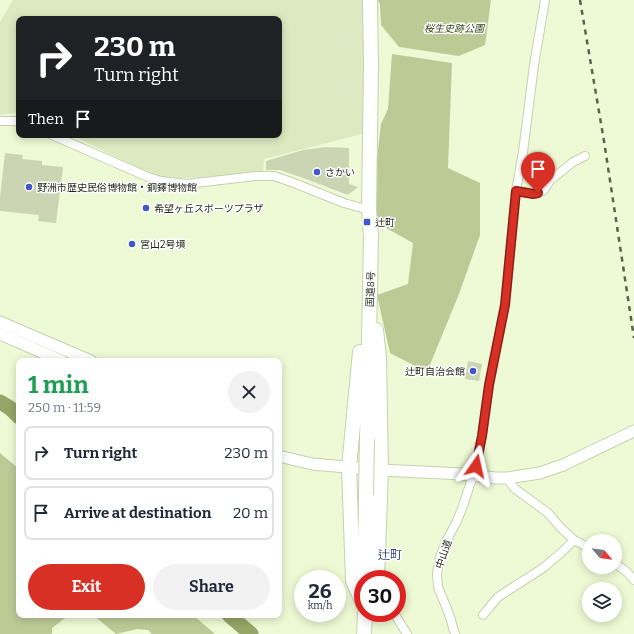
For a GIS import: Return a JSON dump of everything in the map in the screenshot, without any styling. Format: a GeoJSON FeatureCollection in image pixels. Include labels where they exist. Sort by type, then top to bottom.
{"type":"FeatureCollection","features":[{"type":"Feature","properties":{"kind":"highway","name":"国道8号"},"geometry":{"type":"LineString","coordinates":[[365,570],[371,238],[369,210],[371,64],[370,0]]}},
{"type":"Feature","properties":{"kind":"highway"},"geometry":{"type":"LineString","coordinates":[[354,583],[349,467],[360,349],[369,307]]}},
{"type":"Feature","properties":{"kind":"highway"},"geometry":{"type":"LineString","coordinates":[[369,307],[376,330],[379,358],[381,470],[377,570]]}},
{"type":"Feature","properties":{"kind":"highway"},"geometry":{"type":"LineString","coordinates":[[364,622],[364,634]]}},
{"type":"Feature","properties":{"kind":"main road"},"geometry":{"type":"LineString","coordinates":[[0,322],[83,358]]}},
{"type":"Feature","properties":{"kind":"main road"},"geometry":{"type":"LineString","coordinates":[[0,334],[55,358]]}},
{"type":"Feature","properties":{"kind":"main road"},"geometry":{"type":"LineString","coordinates":[[282,456],[312,464],[507,478],[540,473],[563,465],[634,431]]}},
{"type":"Feature","properties":{"kind":"street","name":"中山道"},"geometry":{"type":"LineString","coordinates":[[455,634],[438,587],[436,573],[440,557],[457,521],[473,475],[482,436],[489,385],[505,305],[516,191],[545,0]]}},
{"type":"Feature","properties":{"kind":"street"},"geometry":{"type":"LineString","coordinates":[[0,121],[16,121]]}},
{"type":"Feature","properties":{"kind":"street"},"geometry":{"type":"LineString","coordinates":[[59,138],[148,177],[161,181],[187,184],[256,176],[274,176],[344,203],[369,210]]}},
{"type":"Feature","properties":{"kind":"street"},"geometry":{"type":"LineString","coordinates":[[516,191],[533,194],[543,191],[551,179],[572,162],[585,156]]}},
{"type":"Feature","properties":{"kind":"street"},"geometry":{"type":"LineString","coordinates":[[507,478],[514,488],[548,513],[574,540],[582,544]]}},
{"type":"Feature","properties":{"kind":"street"},"geometry":{"type":"LineString","coordinates":[[483,615],[498,597],[543,568],[564,551],[574,540]]}},
{"type":"Feature","properties":{"kind":"street"},"geometry":{"type":"LineString","coordinates":[[622,568],[634,580]]}},
{"type":"Feature","properties":{"kind":"street"},"geometry":{"type":"LineString","coordinates":[[400,622],[407,634]]}},
{"type":"Feature","properties":{"kind":"shaded area"},"geometry":{"type":"Polygon","coordinates":[[[13,0],[364,0],[364,108],[362,134],[264,159],[263,174],[165,178],[147,173],[78,138],[282,138],[282,16],[16,16],[16,112],[0,115],[0,22],[13,0]]]}},
{"type":"Feature","properties":{"kind":"green space","name":"桜生史跡公園"},"geometry":{"type":"Polygon","coordinates":[[[378,0],[491,0],[485,45],[459,56],[399,47],[381,25],[380,5],[378,0]]]}},
{"type":"Feature","properties":{"kind":"green space"},"geometry":{"type":"Polygon","coordinates":[[[392,54],[452,63],[448,168],[480,183],[480,235],[459,294],[427,372],[390,353],[377,295],[408,284],[413,243],[370,219],[381,124],[388,109],[392,54]]]}},
{"type":"Feature","properties":{"kind":"green space"},"geometry":{"type":"Polygon","coordinates":[[[0,453],[16,466],[16,618],[65,618],[52,628],[52,634],[0,634],[0,453]]]}},
{"type":"Feature","properties":{"kind":"green space"},"geometry":{"type":"Polygon","coordinates":[[[97,618],[196,618],[215,634],[152,634],[148,630],[137,629],[116,634],[97,618]]]}},
{"type":"Feature","properties":{"kind":"building","name":"さかい"},"geometry":{"type":"Polygon","coordinates":[[[326,147],[349,148],[349,184],[358,187],[348,195],[280,170],[266,170],[266,161],[303,150],[326,147]]]}},
{"type":"Feature","properties":{"kind":"building"},"geometry":{"type":"Polygon","coordinates":[[[5,153],[23,155],[22,159],[42,161],[42,165],[63,167],[56,223],[38,221],[39,215],[0,211],[0,197],[5,153]]]}},
{"type":"Feature","properties":{"kind":"building","name":"辻町自治会館"},"geometry":{"type":"Polygon","coordinates":[[[468,361],[482,364],[479,381],[465,379],[468,361]]]}},
{"type":"Feature","properties":{"kind":"waterway"},"geometry":{"type":"LineString","coordinates":[[0,402],[16,414]]}},
{"type":"Feature","properties":{"kind":"waterway"},"geometry":{"type":"LineString","coordinates":[[232,618],[251,634]]}},
{"type":"Feature","properties":{"kind":"railway"},"geometry":{"type":"LineString","coordinates":[[580,0],[604,141],[634,338]]}},
{"type":"Feature","properties":{"kind":"place","name":"さかい"},"geometry":{"type":"Point","coordinates":[317,172]}},
{"type":"Feature","properties":{"kind":"place","name":"野洲市歴史民俗博物館・銅鐸博物館"},"geometry":{"type":"Point","coordinates":[29,187]}},
{"type":"Feature","properties":{"kind":"place","name":"希望ヶ丘スポーツプラザ"},"geometry":{"type":"Point","coordinates":[146,208]}},
{"type":"Feature","properties":{"kind":"place","name":"辻町"},"geometry":{"type":"Point","coordinates":[367,222]}},
{"type":"Feature","properties":{"kind":"place","name":"宮山2号墳"},"geometry":{"type":"Point","coordinates":[132,244]}},
{"type":"Feature","properties":{"kind":"place","name":"辻町自治会館"},"geometry":{"type":"Point","coordinates":[473,371]}},
{"type":"Feature","properties":{"kind":"district","name":"辻町"},"geometry":{"type":"Point","coordinates":[390,555]}},
{"type":"Feature","properties":{"kind":"route"},"geometry":{"type":"LineString","coordinates":[[476,466],[489,385],[505,305],[516,191],[533,194],[538,193]]}}]}
